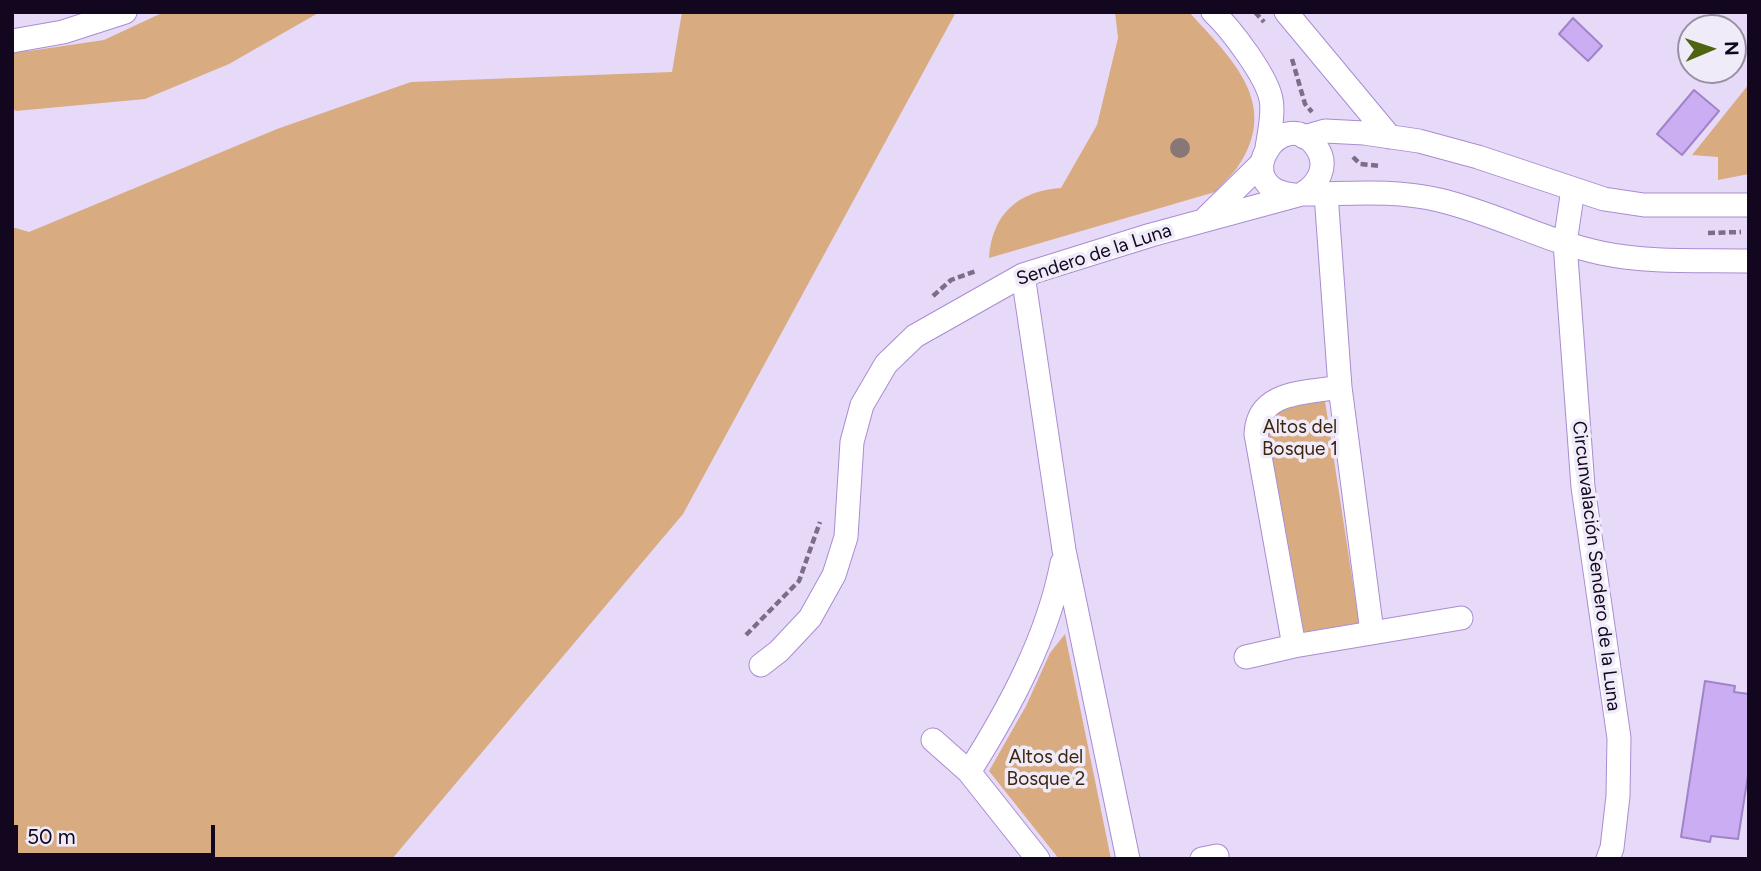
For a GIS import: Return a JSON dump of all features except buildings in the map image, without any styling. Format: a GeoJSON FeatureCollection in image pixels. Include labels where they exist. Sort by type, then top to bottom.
{"type":"FeatureCollection","features":[{"type":"Feature","properties":{"kind":"street"},"geometry":{"type":"LineString","coordinates":[[12,41],[63,32],[94,17],[125,12]]}},
{"type":"Feature","properties":{"kind":"street"},"geometry":{"type":"LineString","coordinates":[[1213,12],[1237,38],[1257,67],[1271,99],[1263,173],[1275,190],[1284,194],[1298,194],[1311,189],[1318,181],[1322,171],[1319,151],[1304,137]]}},
{"type":"Feature","properties":{"kind":"street"},"geometry":{"type":"LineString","coordinates":[[1286,12],[1390,137]]}},
{"type":"Feature","properties":{"kind":"street","name":"Sendero de la Luna"},"geometry":{"type":"LineString","coordinates":[[1202,221],[1280,137],[1296,134],[1304,137],[1325,131],[1419,141],[1478,157],[1604,199],[1644,205],[1749,205]]}},
{"type":"Feature","properties":{"kind":"street","name":"Circunvalación Sendero de la Luna"},"geometry":{"type":"LineString","coordinates":[[1573,189],[1565,243],[1583,487],[1619,738],[1618,796],[1612,848],[1608,859]]}},
{"type":"Feature","properties":{"kind":"street","name":"Sendero de la Luna"},"geometry":{"type":"LineString","coordinates":[[761,665],[779,651],[810,618],[834,575],[846,537],[852,442],[862,405],[886,364],[915,336],[1023,275],[1151,235],[1298,194],[1382,192],[1439,200],[1600,253],[1642,260],[1749,261]]}},
{"type":"Feature","properties":{"kind":"street"},"geometry":{"type":"LineString","coordinates":[[1326,194],[1340,387],[1372,632]]}},
{"type":"Feature","properties":{"kind":"street"},"geometry":{"type":"LineString","coordinates":[[1023,275],[1064,550],[1128,859]]}},
{"type":"Feature","properties":{"kind":"street"},"geometry":{"type":"LineString","coordinates":[[1294,646],[1256,422],[1261,412],[1276,399],[1340,387]]}},
{"type":"Feature","properties":{"kind":"street"},"geometry":{"type":"LineString","coordinates":[[970,772],[1012,699],[1035,647],[1056,597],[1064,550]]}},
{"type":"Feature","properties":{"kind":"street"},"geometry":{"type":"LineString","coordinates":[[1246,657],[1294,646],[1461,618]]}},
{"type":"Feature","properties":{"kind":"street"},"geometry":{"type":"LineString","coordinates":[[933,740],[970,772],[1038,859]]}},
{"type":"Feature","properties":{"kind":"path"},"geometry":{"type":"LineString","coordinates":[[1271,99],[1305,104]]}},
{"type":"Feature","properties":{"kind":"path"},"geometry":{"type":"LineString","coordinates":[[931,297],[951,280],[977,271]]}},
{"type":"Feature","properties":{"kind":"path"},"geometry":{"type":"LineString","coordinates":[[747,635],[799,581],[819,527],[821,514]]}},
{"type":"Feature","properties":{"kind":"green space"},"geometry":{"type":"Polygon","coordinates":[[[164,12],[320,12],[229,64],[145,99],[16,111],[12,108],[12,51],[104,40],[164,12]]]}},
{"type":"Feature","properties":{"kind":"green space"},"geometry":{"type":"Polygon","coordinates":[[[682,12],[956,12],[683,514],[392,859],[12,859],[12,227],[29,232],[277,129],[411,82],[672,72],[682,12]]]}},
{"type":"Feature","properties":{"kind":"green space"},"geometry":{"type":"Polygon","coordinates":[[[1115,12],[1189,12],[1221,47],[1246,83],[1253,103],[1254,123],[1250,145],[1237,168],[1215,192],[989,258],[995,229],[1002,217],[1020,200],[1032,194],[1061,188],[1097,125],[1118,38],[1115,12]]]}},
{"type":"Feature","properties":{"kind":"green space"},"geometry":{"type":"Polygon","coordinates":[[[1749,84],[1749,174],[1718,180],[1718,157],[1692,155],[1749,84]]]}},
{"type":"Feature","properties":{"kind":"green space","name":"Altos del Bosque 1"},"geometry":{"type":"Polygon","coordinates":[[[1325,401],[1359,623],[1304,632],[1268,433],[1270,424],[1281,412],[1325,401]]]}},
{"type":"Feature","properties":{"kind":"green space","name":"Altos del Bosque 2"},"geometry":{"type":"Polygon","coordinates":[[[1065,634],[1111,859],[1059,859],[989,771],[1026,706],[1050,653],[1065,634]]]}}]}
